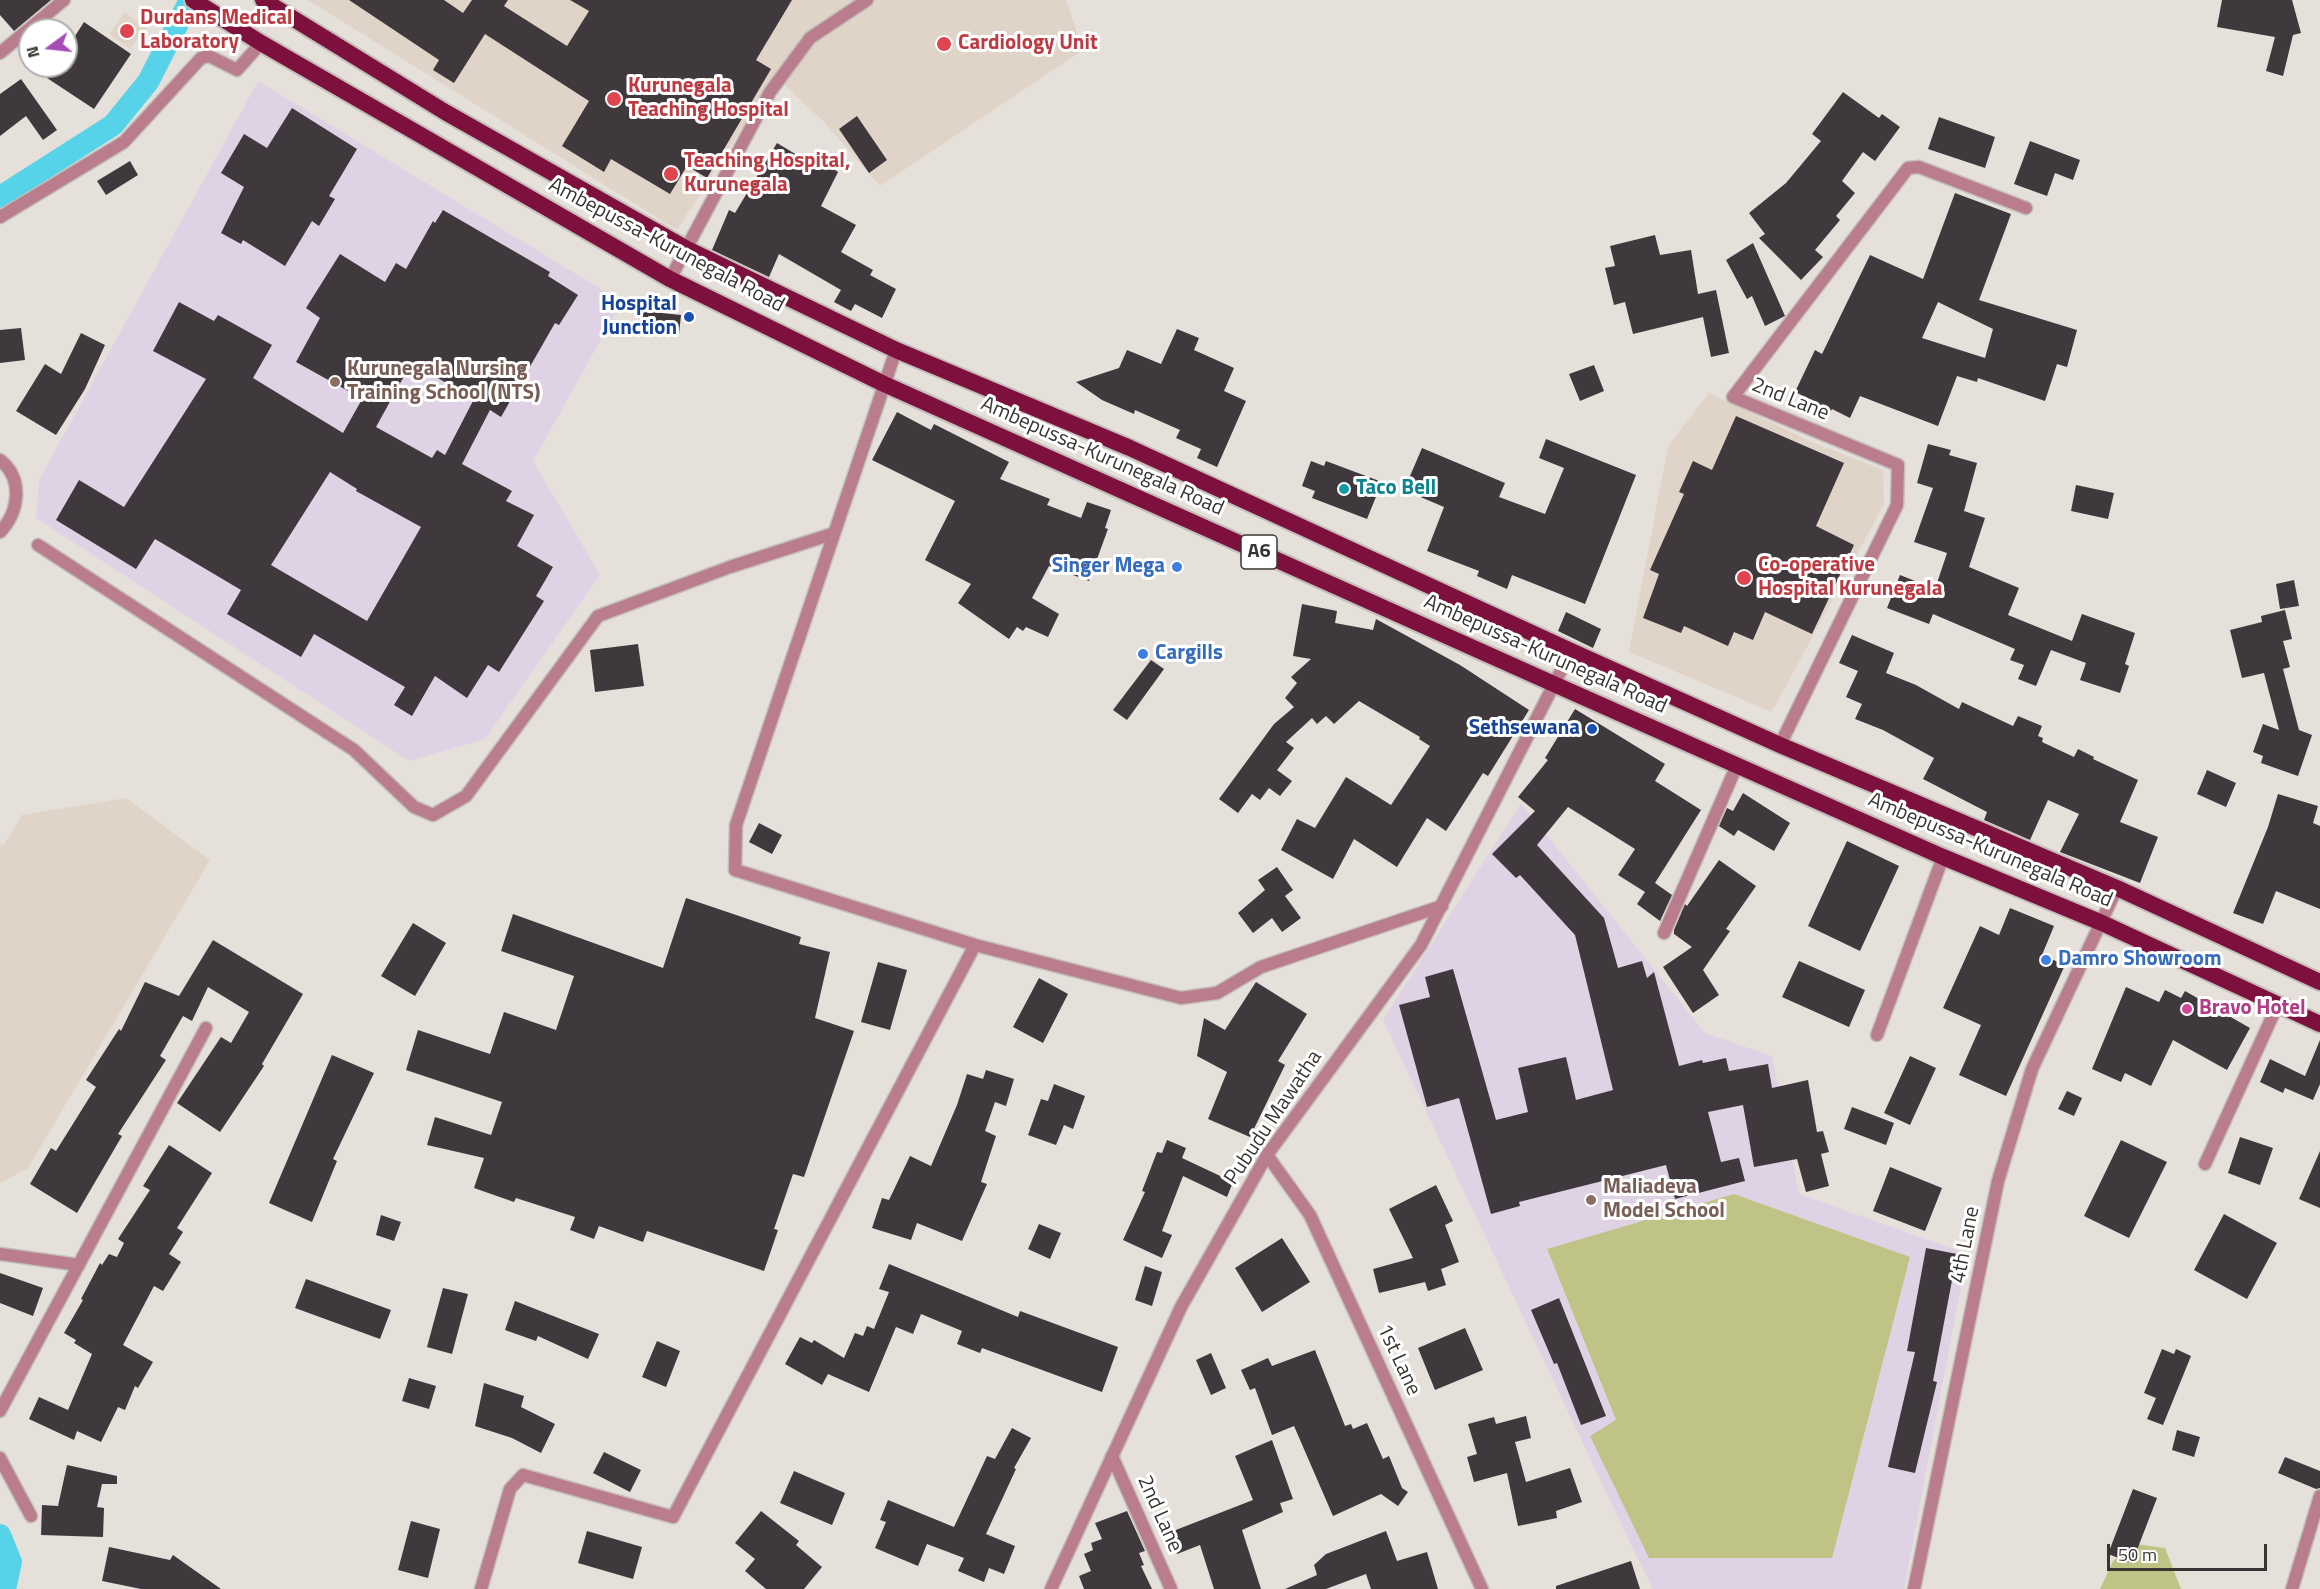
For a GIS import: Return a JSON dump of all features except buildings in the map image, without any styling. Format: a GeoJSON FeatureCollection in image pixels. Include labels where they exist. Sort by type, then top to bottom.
{"type":"FeatureCollection","features":[{"type":"Feature","properties":{"kind":"highway","name":"Ambepussa-Kurunegala Road"},"geometry":{"type":"LineString","coordinates":[[193,0],[261,44],[670,279],[884,384],[1556,686],[1943,857],[2102,923],[2320,1024]]}},
{"type":"Feature","properties":{"kind":"highway","name":"Ambepussa-Kurunegala Road"},"geometry":{"type":"LineString","coordinates":[[263,0],[445,112],[687,249],[896,350],[1130,448],[1780,745],[2117,888],[2320,982]]}},
{"type":"Feature","properties":{"kind":"street"},"geometry":{"type":"LineString","coordinates":[[0,53],[64,0]]}},
{"type":"Feature","properties":{"kind":"street"},"geometry":{"type":"LineString","coordinates":[[670,279],[770,92],[810,38],[867,0]]}},
{"type":"Feature","properties":{"kind":"street"},"geometry":{"type":"LineString","coordinates":[[0,218],[124,142],[201,58],[209,56],[237,70],[261,44]]}},
{"type":"Feature","properties":{"kind":"street","name":"2nd Lane"},"geometry":{"type":"LineString","coordinates":[[1780,745],[1897,505],[1898,465],[1733,397],[1908,168],[1919,167],[2026,208]]}},
{"type":"Feature","properties":{"kind":"street"},"geometry":{"type":"LineString","coordinates":[[896,350],[832,534],[736,825],[735,870],[975,945],[1181,998],[1217,993],[1261,967],[1442,906]]}},
{"type":"Feature","properties":{"kind":"street"},"geometry":{"type":"LineString","coordinates":[[0,460],[12,476],[17,492],[13,515],[0,532]]}},
{"type":"Feature","properties":{"kind":"street"},"geometry":{"type":"LineString","coordinates":[[38,545],[354,750],[414,807],[433,815],[466,796],[598,616],[730,567],[832,534]]}},
{"type":"Feature","properties":{"kind":"street","name":"Pubudu Mawatha"},"geometry":{"type":"LineString","coordinates":[[1051,1589],[1181,1307],[1267,1155],[1421,945],[1556,686],[1571,651]]}},
{"type":"Feature","properties":{"kind":"street"},"geometry":{"type":"LineString","coordinates":[[1664,933],[1737,765]]}},
{"type":"Feature","properties":{"kind":"street"},"geometry":{"type":"LineString","coordinates":[[1877,1035],[1943,857]]}},
{"type":"Feature","properties":{"kind":"street","name":"4th Lane"},"geometry":{"type":"LineString","coordinates":[[1914,1589],[1998,1181],[2032,1069],[2117,888]]}},
{"type":"Feature","properties":{"kind":"street"},"geometry":{"type":"LineString","coordinates":[[481,1589],[510,1489],[523,1475],[673,1517],[975,945]]}},
{"type":"Feature","properties":{"kind":"street"},"geometry":{"type":"LineString","coordinates":[[2205,1164],[2278,1004]]}},
{"type":"Feature","properties":{"kind":"street"},"geometry":{"type":"LineString","coordinates":[[0,1411],[206,1028]]}},
{"type":"Feature","properties":{"kind":"street","name":"1st Lane"},"geometry":{"type":"LineString","coordinates":[[1267,1155],[1310,1215],[1482,1589]]}},
{"type":"Feature","properties":{"kind":"street"},"geometry":{"type":"LineString","coordinates":[[0,1254],[80,1265]]}},
{"type":"Feature","properties":{"kind":"street","name":"2nd Lane"},"geometry":{"type":"LineString","coordinates":[[1112,1456],[1171,1589]]}},
{"type":"Feature","properties":{"kind":"street"},"geometry":{"type":"LineString","coordinates":[[0,1458],[31,1516]]}},
{"type":"Feature","properties":{"kind":"street"},"geometry":{"type":"LineString","coordinates":[[2292,1589],[2320,1496]]}},
{"type":"Feature","properties":{"kind":"shaded area","name":"Kurunegala Teaching Hospital"},"geometry":{"type":"Polygon","coordinates":[[[308,0],[1066,0],[1083,50],[880,186],[825,123],[775,76],[677,230],[308,0]]]}},
{"type":"Feature","properties":{"kind":"shaded area","name":"Durdans Medical Laboratory"},"geometry":{"type":"Polygon","coordinates":[[[125,12],[146,28],[130,49],[109,34],[125,12]]]}},
{"type":"Feature","properties":{"kind":"shaded area","name":"Kurunegala Nursing Training School (NTS)"},"geometry":{"type":"Polygon","coordinates":[[[258,81],[622,302],[533,461],[600,575],[485,739],[409,761],[36,518],[39,480],[258,81]]]}},
{"type":"Feature","properties":{"kind":"shaded area","name":"Co-operative Hospital Kurunegala"},"geometry":{"type":"Polygon","coordinates":[[[1709,393],[1814,443],[1883,470],[1884,504],[1772,712],[1629,652],[1668,446],[1709,393]]]}},
{"type":"Feature","properties":{"kind":"shaded area"},"geometry":{"type":"Polygon","coordinates":[[[126,798],[210,860],[28,1168],[0,1183],[0,844],[4,845],[22,815],[126,798]]]}},
{"type":"Feature","properties":{"kind":"shaded area","name":"Maliadeva Model School"},"geometry":{"type":"Polygon","coordinates":[[[1521,803],[1705,1033],[1772,1056],[1799,1194],[1967,1254],[1904,1589],[1653,1589],[1383,1020],[1521,803]],[[1547,1250],[1616,1421],[1590,1436],[1832,1558],[1547,1250]]]}},
{"type":"Feature","properties":{"kind":"green space"},"geometry":{"type":"Polygon","coordinates":[[[1734,1194],[1910,1257],[1832,1558],[1649,1558],[1590,1436],[1616,1420],[1547,1249],[1734,1194]]]}},
{"type":"Feature","properties":{"kind":"green space"},"geometry":{"type":"Polygon","coordinates":[[[2135,1544],[2165,1548],[2181,1589],[2100,1589],[2113,1561],[2135,1544]]]}},
{"type":"Feature","properties":{"kind":"waterway"},"geometry":{"type":"LineString","coordinates":[[0,197],[113,125],[148,82],[190,0]]}},
{"type":"Feature","properties":{"kind":"waterway"},"geometry":{"type":"LineString","coordinates":[[0,1535],[11,1562],[5,1589]]}},
{"type":"Feature","properties":{"kind":"place","name":"Durdans Medical Laboratory"},"geometry":{"type":"Point","coordinates":[127,31]}},
{"type":"Feature","properties":{"kind":"place","name":"Cardiology Unit"},"geometry":{"type":"Point","coordinates":[944,44]}},
{"type":"Feature","properties":{"kind":"place","name":"Kurunegala Teaching Hospital"},"geometry":{"type":"Point","coordinates":[614,99]}},
{"type":"Feature","properties":{"kind":"place","name":"Teaching Hospital, Kurunegala"},"geometry":{"type":"Point","coordinates":[671,174]}},
{"type":"Feature","properties":{"kind":"place","name":"Hospital Junction"},"geometry":{"type":"Point","coordinates":[689,317]}},
{"type":"Feature","properties":{"kind":"place","name":"Kurunegala Nursing Training School (NTS)"},"geometry":{"type":"Point","coordinates":[335,382]}},
{"type":"Feature","properties":{"kind":"place","name":"Taco Bell"},"geometry":{"type":"Point","coordinates":[1344,489]}},
{"type":"Feature","properties":{"kind":"place","name":"Singer Mega"},"geometry":{"type":"Point","coordinates":[1177,567]}},
{"type":"Feature","properties":{"kind":"place","name":"Co-operative Hospital Kurunegala"},"geometry":{"type":"Point","coordinates":[1744,578]}},
{"type":"Feature","properties":{"kind":"place","name":"Cargills"},"geometry":{"type":"Point","coordinates":[1143,654]}},
{"type":"Feature","properties":{"kind":"place","name":"Sethsewana"},"geometry":{"type":"Point","coordinates":[1592,729]}},
{"type":"Feature","properties":{"kind":"place","name":"Damro Showroom"},"geometry":{"type":"Point","coordinates":[2046,960]}},
{"type":"Feature","properties":{"kind":"place","name":"Bravo Hotel"},"geometry":{"type":"Point","coordinates":[2187,1009]}},
{"type":"Feature","properties":{"kind":"place","name":"Maliadeva Model School"},"geometry":{"type":"Point","coordinates":[1591,1200]}}]}
